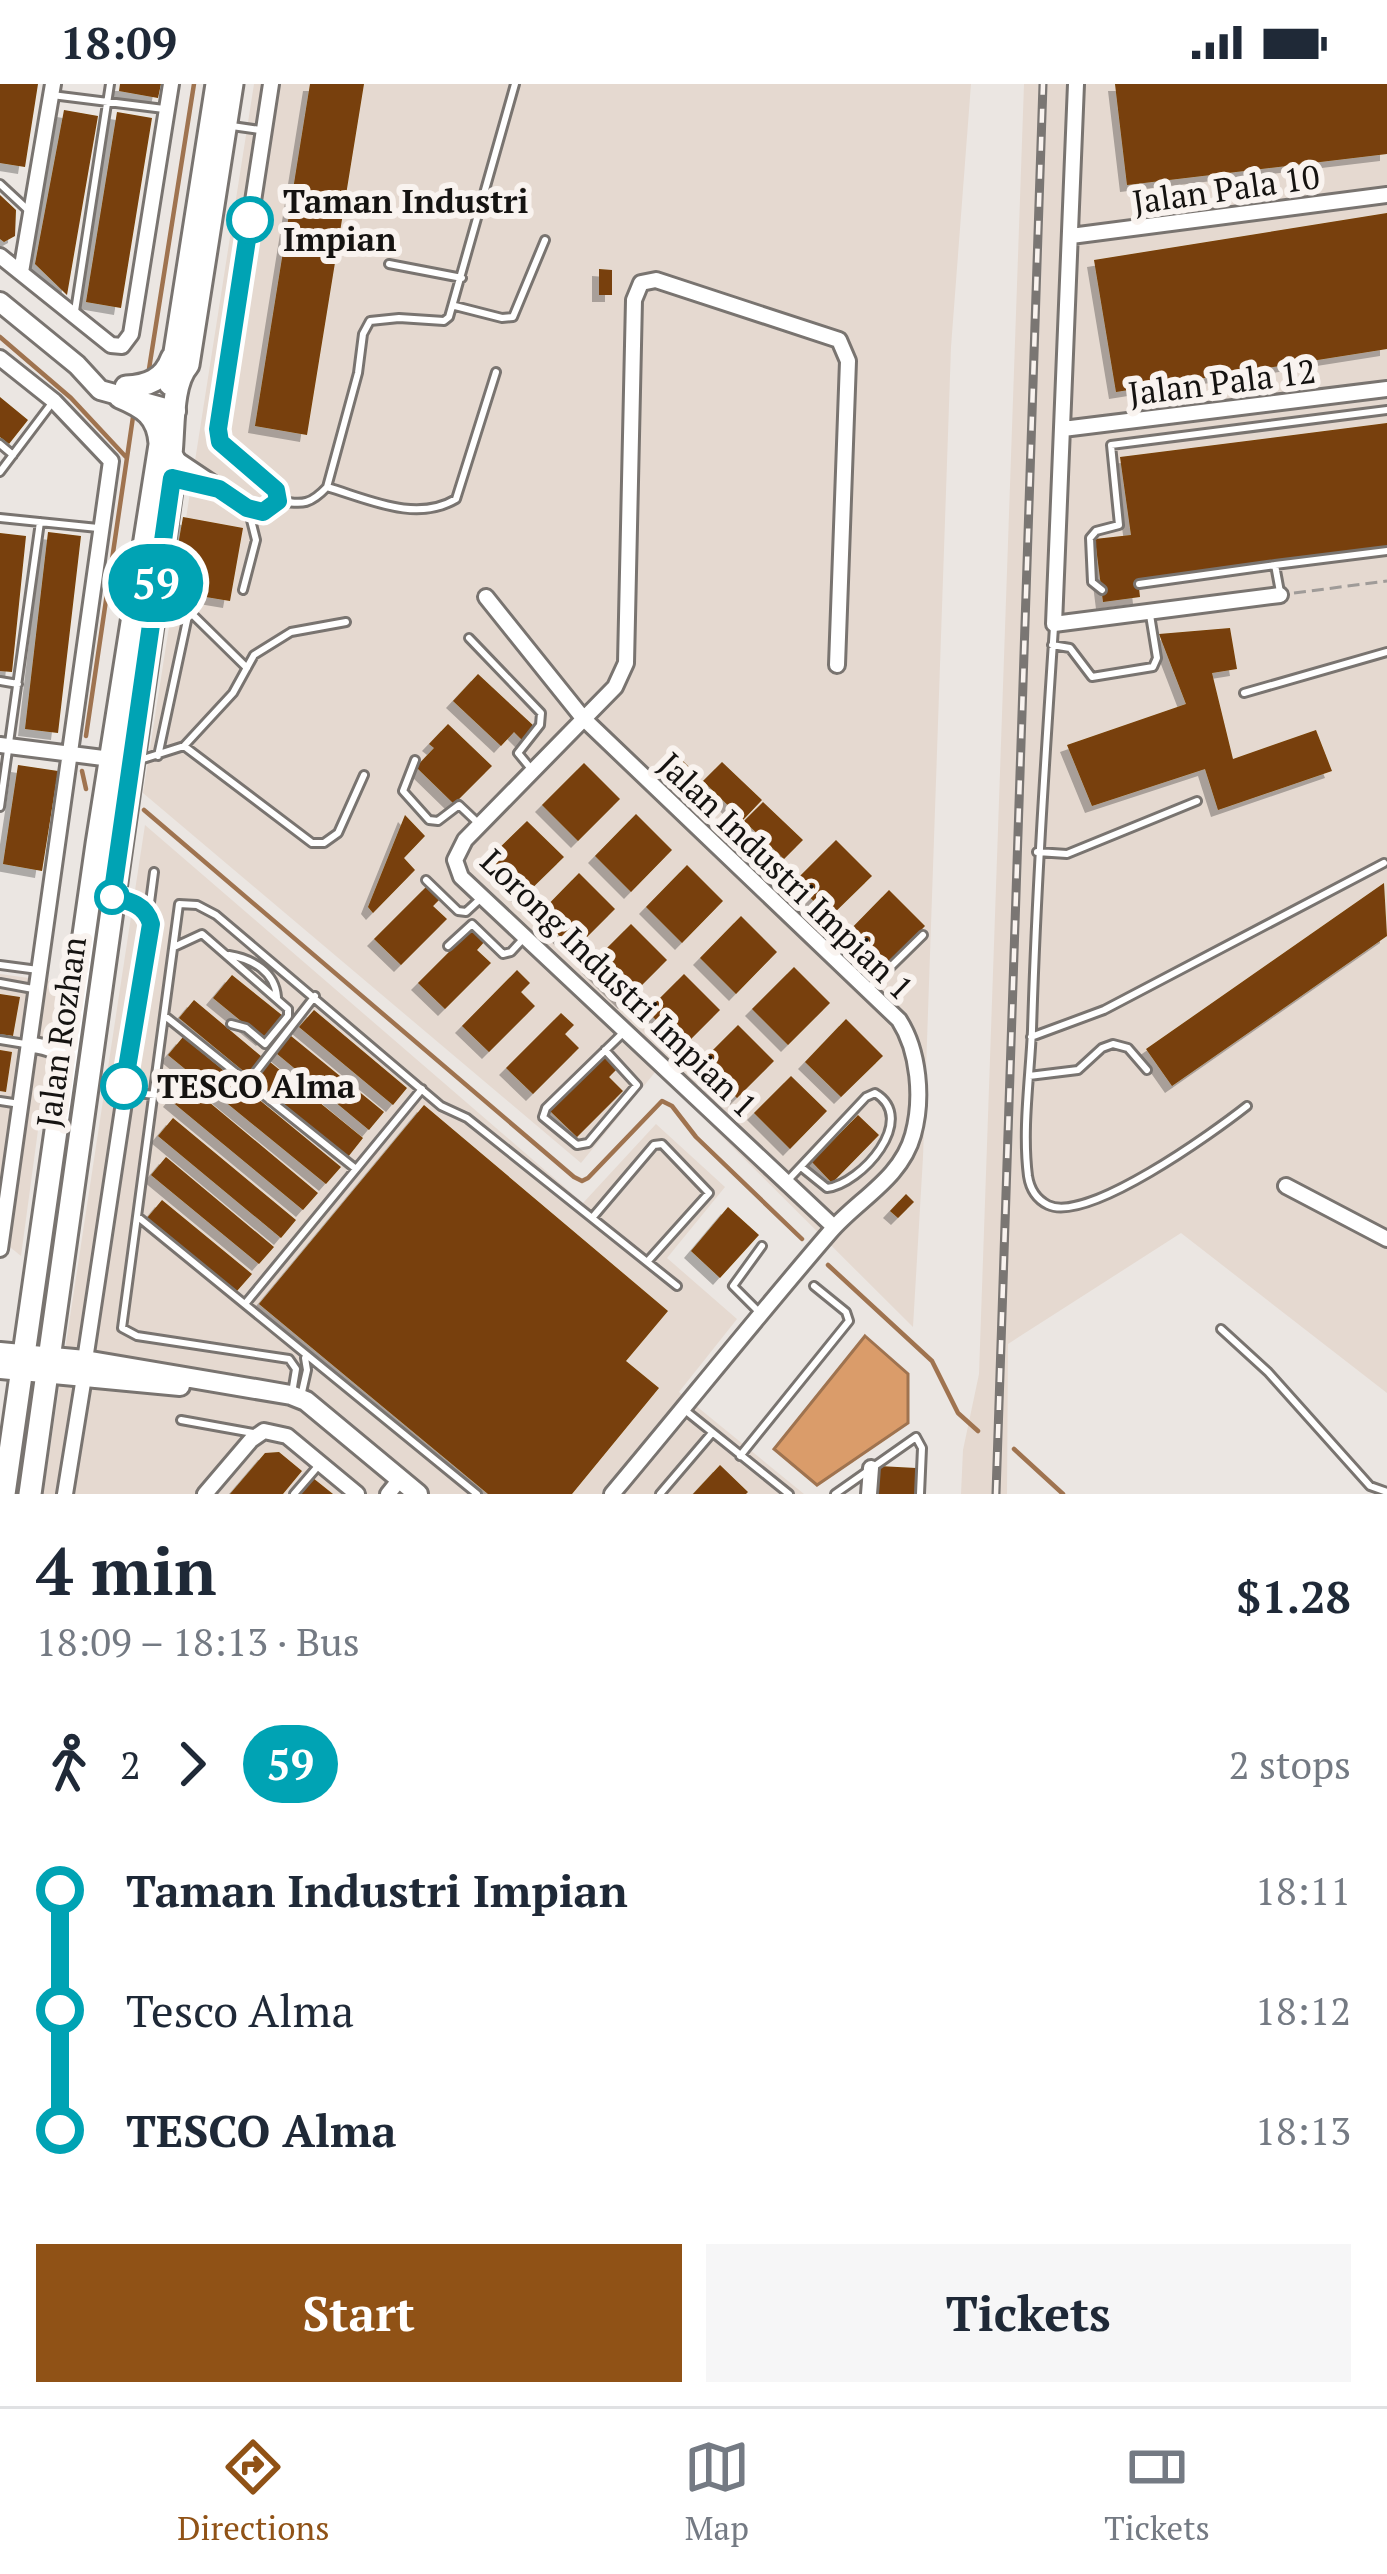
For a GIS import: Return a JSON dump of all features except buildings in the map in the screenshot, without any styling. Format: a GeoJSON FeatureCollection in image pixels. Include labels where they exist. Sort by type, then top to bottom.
{"type":"FeatureCollection","features":[{"type":"Feature","properties":{"kind":"main road","name":"Jalan Rozhan"},"geometry":{"type":"LineString","coordinates":[[182,358],[217,84]]}},
{"type":"Feature","properties":{"kind":"main road","name":"Jalan Rozhan"},"geometry":{"type":"LineString","coordinates":[[30,1494],[112,897],[120,760],[156,586],[171,460],[172,402],[232,84]]}},
{"type":"Feature","properties":{"kind":"main road"},"geometry":{"type":"LineString","coordinates":[[123,392],[162,376],[182,358]]}},
{"type":"Feature","properties":{"kind":"main road"},"geometry":{"type":"LineString","coordinates":[[171,460],[182,358]]}},
{"type":"Feature","properties":{"kind":"main road"},"geometry":{"type":"LineString","coordinates":[[123,392],[151,415],[171,460]]}},
{"type":"Feature","properties":{"kind":"main road","name":"Jalan Rozhan"},"geometry":{"type":"LineString","coordinates":[[4,1494],[15,1364],[171,460]]}},
{"type":"Feature","properties":{"kind":"street"},"geometry":{"type":"LineString","coordinates":[[0,256],[111,345],[122,346],[131,334],[171,84]]}},
{"type":"Feature","properties":{"kind":"street"},"geometry":{"type":"LineString","coordinates":[[171,460],[247,508],[263,512],[278,501],[276,490],[220,442],[218,429],[271,84]]}},
{"type":"Feature","properties":{"kind":"street"},"geometry":{"type":"LineString","coordinates":[[1076,84],[1054,624],[1128,608],[1150,612],[1280,595]]}},
{"type":"Feature","properties":{"kind":"street"},"geometry":{"type":"LineString","coordinates":[[21,272],[52,90]]}},
{"type":"Feature","properties":{"kind":"street","name":"Jalan Pala 10"},"geometry":{"type":"LineString","coordinates":[[1071,236],[1387,194]]}},
{"type":"Feature","properties":{"kind":"street","name":"Lorong Industri Impian 1"},"geometry":{"type":"LineString","coordinates":[[834,1227],[461,877],[455,860],[465,840],[615,687],[626,663],[634,300],[641,283],[656,280],[839,340],[848,361],[837,665]]}},
{"type":"Feature","properties":{"kind":"street"},"geometry":{"type":"LineString","coordinates":[[0,302],[100,390],[172,402]]}},
{"type":"Feature","properties":{"kind":"street"},"geometry":{"type":"LineString","coordinates":[[0,358],[54,401]]}},
{"type":"Feature","properties":{"kind":"street","name":"Jalan Pala 12"},"geometry":{"type":"LineString","coordinates":[[1063,429],[1387,389]]}},
{"type":"Feature","properties":{"kind":"street","name":"Jalan Rozhan"},"geometry":{"type":"LineString","coordinates":[[0,1249],[6,1159],[20,1104],[111,461],[54,401]]}},
{"type":"Feature","properties":{"kind":"street","name":"Jalan Industri Impian 1"},"geometry":{"type":"LineString","coordinates":[[486,597],[583,718],[899,1020],[916,1057],[913,1135],[890,1176],[834,1227],[612,1494]]}},
{"type":"Feature","properties":{"kind":"street"},"geometry":{"type":"LineString","coordinates":[[4,746],[120,760]]}},
{"type":"Feature","properties":{"kind":"street"},"geometry":{"type":"LineString","coordinates":[[65,1494],[151,924],[148,913],[112,897]]}},
{"type":"Feature","properties":{"kind":"street"},"geometry":{"type":"LineString","coordinates":[[50,1047],[72,1027]]}},
{"type":"Feature","properties":{"kind":"street"},"geometry":{"type":"LineString","coordinates":[[29,1044],[50,1047],[62,1059],[65,1072]]}},
{"type":"Feature","properties":{"kind":"street"},"geometry":{"type":"LineString","coordinates":[[1286,1186],[1387,1239]]}},
{"type":"Feature","properties":{"kind":"street"},"geometry":{"type":"LineString","coordinates":[[0,1352],[15,1364],[295,1397],[394,1486],[418,1494]]}},
{"type":"Feature","properties":{"kind":"street"},"geometry":{"type":"LineString","coordinates":[[205,1494],[264,1430],[287,1436],[357,1494]]}},
{"type":"Feature","properties":{"kind":"street"},"geometry":{"type":"LineString","coordinates":[[869,1494],[871,1468]]}},
{"type":"Feature","properties":{"kind":"lane"},"geometry":{"type":"LineString","coordinates":[[75,314],[110,84]]}},
{"type":"Feature","properties":{"kind":"lane"},"geometry":{"type":"LineString","coordinates":[[278,501],[304,505],[327,488],[370,321],[444,321],[454,306],[515,84]]}},
{"type":"Feature","properties":{"kind":"lane"},"geometry":{"type":"LineString","coordinates":[[52,90],[167,110]]}},
{"type":"Feature","properties":{"kind":"lane"},"geometry":{"type":"LineString","coordinates":[[226,125],[264,131]]}},
{"type":"Feature","properties":{"kind":"lane"},"geometry":{"type":"LineString","coordinates":[[0,184],[31,213]]}},
{"type":"Feature","properties":{"kind":"lane"},"geometry":{"type":"LineString","coordinates":[[454,306],[513,317],[545,240]]}},
{"type":"Feature","properties":{"kind":"lane"},"geometry":{"type":"LineString","coordinates":[[389,264],[462,278]]}},
{"type":"Feature","properties":{"kind":"lane"},"geometry":{"type":"LineString","coordinates":[[327,488],[413,511],[440,509],[456,499],[496,372]]}},
{"type":"Feature","properties":{"kind":"lane"},"geometry":{"type":"LineString","coordinates":[[0,472],[54,401]]}},
{"type":"Feature","properties":{"kind":"lane"},"geometry":{"type":"LineString","coordinates":[[1257,405],[1259,426]]}},
{"type":"Feature","properties":{"kind":"lane"},"geometry":{"type":"LineString","coordinates":[[1111,445],[1387,410]]}},
{"type":"Feature","properties":{"kind":"lane"},"geometry":{"type":"LineString","coordinates":[[1102,590],[1092,582],[1090,538],[1096,531],[1119,526],[1107,424]]}},
{"type":"Feature","properties":{"kind":"lane"},"geometry":{"type":"LineString","coordinates":[[0,444],[13,454]]}},
{"type":"Feature","properties":{"kind":"lane"},"geometry":{"type":"LineString","coordinates":[[243,590],[256,540],[247,508]]}},
{"type":"Feature","properties":{"kind":"lane"},"geometry":{"type":"LineString","coordinates":[[0,518],[102,529]]}},
{"type":"Feature","properties":{"kind":"lane"},"geometry":{"type":"LineString","coordinates":[[0,808],[4,746],[18,684],[40,522]]}},
{"type":"Feature","properties":{"kind":"lane"},"geometry":{"type":"LineString","coordinates":[[1139,584],[1387,551]]}},
{"type":"Feature","properties":{"kind":"lane"},"geometry":{"type":"LineString","coordinates":[[1275,565],[1280,595]]}},
{"type":"Feature","properties":{"kind":"lane"},"geometry":{"type":"LineString","coordinates":[[156,586],[247,668]]}},
{"type":"Feature","properties":{"kind":"lane"},"geometry":{"type":"LineString","coordinates":[[158,756],[189,611]]}},
{"type":"Feature","properties":{"kind":"lane"},"geometry":{"type":"LineString","coordinates":[[1052,645],[1070,648],[1092,677],[1153,667],[1157,658],[1150,612]]}},
{"type":"Feature","properties":{"kind":"lane"},"geometry":{"type":"LineString","coordinates":[[120,760],[158,756],[184,746],[233,693],[254,655],[292,632],[346,622]]}},
{"type":"Feature","properties":{"kind":"lane"},"geometry":{"type":"LineString","coordinates":[[1054,624],[1037,852],[1029,1076],[1028,1177],[1034,1195],[1051,1206],[1081,1208],[1197,1146],[1247,1106]]}},
{"type":"Feature","properties":{"kind":"lane"},"geometry":{"type":"LineString","coordinates":[[469,638],[542,713],[540,725],[518,753],[532,770]]}},
{"type":"Feature","properties":{"kind":"lane"},"geometry":{"type":"LineString","coordinates":[[1244,693],[1387,652]]}},
{"type":"Feature","properties":{"kind":"lane"},"geometry":{"type":"LineString","coordinates":[[0,681],[18,684]]}},
{"type":"Feature","properties":{"kind":"lane"},"geometry":{"type":"LineString","coordinates":[[184,746],[312,842],[324,843],[338,832],[364,775]]}},
{"type":"Feature","properties":{"kind":"lane"},"geometry":{"type":"LineString","coordinates":[[415,760],[404,791],[429,820],[438,821],[459,805],[480,824]]}},
{"type":"Feature","properties":{"kind":"lane"},"geometry":{"type":"LineString","coordinates":[[1037,852],[1066,854],[1197,801]]}},
{"type":"Feature","properties":{"kind":"lane"},"geometry":{"type":"LineString","coordinates":[[1031,1037],[1105,1010],[1384,863]]}},
{"type":"Feature","properties":{"kind":"lane"},"geometry":{"type":"LineString","coordinates":[[148,913],[154,872]]}},
{"type":"Feature","properties":{"kind":"lane"},"geometry":{"type":"LineString","coordinates":[[426,880],[463,913],[482,897]]}},
{"type":"Feature","properties":{"kind":"lane"},"geometry":{"type":"LineString","coordinates":[[295,1397],[296,1369],[289,1359],[137,1336],[122,1328],[179,904],[196,905],[216,915],[441,1106],[467,1118],[677,1286]]}},
{"type":"Feature","properties":{"kind":"lane"},"geometry":{"type":"LineString","coordinates":[[448,946],[472,924],[503,954],[526,937]]}},
{"type":"Feature","properties":{"kind":"lane"},"geometry":{"type":"LineString","coordinates":[[174,947],[202,934],[288,1009],[288,1016],[265,1044],[245,1028],[231,1024]]}},
{"type":"Feature","properties":{"kind":"lane"},"geometry":{"type":"LineString","coordinates":[[868,988],[923,935]]}},
{"type":"Feature","properties":{"kind":"lane"},"geometry":{"type":"LineString","coordinates":[[225,954],[264,970],[277,990],[277,1000]]}},
{"type":"Feature","properties":{"kind":"lane"},"geometry":{"type":"LineString","coordinates":[[0,964],[39,970]]}},
{"type":"Feature","properties":{"kind":"lane"},"geometry":{"type":"LineString","coordinates":[[0,983],[37,989]]}},
{"type":"Feature","properties":{"kind":"lane"},"geometry":{"type":"LineString","coordinates":[[248,1082],[315,996]]}},
{"type":"Feature","properties":{"kind":"lane"},"geometry":{"type":"LineString","coordinates":[[165,1016],[356,1169]]}},
{"type":"Feature","properties":{"kind":"lane"},"geometry":{"type":"LineString","coordinates":[[605,1050],[637,1085],[588,1143],[577,1145],[543,1112],[605,1050],[626,1030]]}},
{"type":"Feature","properties":{"kind":"lane"},"geometry":{"type":"LineString","coordinates":[[0,1040],[29,1044]]}},
{"type":"Feature","properties":{"kind":"lane"},"geometry":{"type":"LineString","coordinates":[[1029,1076],[1078,1070],[1102,1048],[1113,1045],[1128,1048],[1147,1070]]}},
{"type":"Feature","properties":{"kind":"lane"},"geometry":{"type":"LineString","coordinates":[[245,1304],[422,1089]]}},
{"type":"Feature","properties":{"kind":"lane"},"geometry":{"type":"LineString","coordinates":[[123,1092],[154,1095]]}},
{"type":"Feature","properties":{"kind":"lane"},"geometry":{"type":"LineString","coordinates":[[787,1182],[866,1096],[884,1099],[893,1118],[889,1133],[854,1179],[827,1188],[801,1167]]}},
{"type":"Feature","properties":{"kind":"lane"},"geometry":{"type":"LineString","coordinates":[[0,1101],[20,1104]]}},
{"type":"Feature","properties":{"kind":"lane"},"geometry":{"type":"LineString","coordinates":[[592,1218],[654,1145],[662,1144],[709,1192],[647,1262]]}},
{"type":"Feature","properties":{"kind":"lane"},"geometry":{"type":"LineString","coordinates":[[138,1216],[478,1494]]}},
{"type":"Feature","properties":{"kind":"lane"},"geometry":{"type":"LineString","coordinates":[[761,1314],[733,1286],[762,1246]]}},
{"type":"Feature","properties":{"kind":"lane"},"geometry":{"type":"LineString","coordinates":[[740,1456],[849,1321],[846,1312],[814,1286]]}},
{"type":"Feature","properties":{"kind":"lane"},"geometry":{"type":"LineString","coordinates":[[1221,1329],[1268,1372],[1370,1486],[1387,1492]]}},
{"type":"Feature","properties":{"kind":"lane"},"geometry":{"type":"LineString","coordinates":[[295,1397],[307,1370],[304,1355]]}},
{"type":"Feature","properties":{"kind":"lane"},"geometry":{"type":"LineString","coordinates":[[683,1409],[789,1494]]}},
{"type":"Feature","properties":{"kind":"lane"},"geometry":{"type":"LineString","coordinates":[[182,1420],[257,1433]]}},
{"type":"Feature","properties":{"kind":"lane"},"geometry":{"type":"LineString","coordinates":[[660,1494],[712,1432]]}},
{"type":"Feature","properties":{"kind":"lane"},"geometry":{"type":"LineString","coordinates":[[835,1494],[916,1437],[922,1448],[920,1494]]}},
{"type":"Feature","properties":{"kind":"lane"},"geometry":{"type":"LineString","coordinates":[[294,1494],[320,1463]]}},
{"type":"Feature","properties":{"kind":"path"},"geometry":{"type":"LineString","coordinates":[[1280,595],[1387,581]]}},
{"type":"Feature","properties":{"kind":"shaded area","name":"Taman Industri Impian"},"geometry":{"type":"Polygon","coordinates":[[[254,84],[971,84],[951,347],[913,1327],[656,1071],[581,1163],[143,793],[254,84]]]}},
{"type":"Feature","properties":{"kind":"shaded area"},"geometry":{"type":"Polygon","coordinates":[[[1024,84],[1387,84],[1387,1393],[1181,1233],[1008,1344],[1007,1494],[961,1494],[963,1450],[979,1374],[1024,84]]]}},
{"type":"Feature","properties":{"kind":"shaded area"},"geometry":{"type":"Polygon","coordinates":[[[145,825],[583,1203],[656,1124],[725,1187],[667,1258],[737,1319],[679,1392],[804,1494],[43,1494],[145,825]]]}},
{"type":"Feature","properties":{"kind":"shaded area"},"geometry":{"type":"Polygon","coordinates":[[[0,974],[58,982],[21,1256],[0,1239],[0,974]]]}},
{"type":"Feature","properties":{"kind":"shaded area"},"geometry":{"type":"Polygon","coordinates":[[[865,1336],[908,1374],[908,1423],[817,1485],[774,1449],[865,1336]]]}},
{"type":"Feature","properties":{"kind":"waterway"},"geometry":{"type":"LineString","coordinates":[[149,369],[194,84]]}},
{"type":"Feature","properties":{"kind":"waterway"},"geometry":{"type":"LineString","coordinates":[[0,337],[71,398],[126,457]]}},
{"type":"Feature","properties":{"kind":"waterway"},"geometry":{"type":"LineString","coordinates":[[86,736],[133,417]]}},
{"type":"Feature","properties":{"kind":"waterway"},"geometry":{"type":"LineString","coordinates":[[82,771],[86,789]]}},
{"type":"Feature","properties":{"kind":"waterway"},"geometry":{"type":"LineString","coordinates":[[144,810],[574,1177],[588,1178],[662,1101],[802,1239]]}},
{"type":"Feature","properties":{"kind":"waterway"},"geometry":{"type":"LineString","coordinates":[[828,1265],[932,1361],[958,1413],[978,1431]]}},
{"type":"Feature","properties":{"kind":"waterway"},"geometry":{"type":"LineString","coordinates":[[1014,1449],[1063,1494]]}},
{"type":"Feature","properties":{"kind":"railway"},"geometry":{"type":"LineString","coordinates":[[996,1494],[1043,84]]}},
{"type":"Feature","properties":{"kind":"bus line","name":"59"},"geometry":{"type":"LineString","coordinates":[[124,1086],[151,924],[141,907],[112,897],[172,478],[219,489],[254,511],[263,512],[278,501],[276,490],[227,451],[218,429],[250,220]]}},
{"type":"Feature","properties":{"kind":"place","name":"Taman Industri Impian"},"geometry":{"type":"Point","coordinates":[250,220]}},
{"type":"Feature","properties":{"kind":"place","name":"TESCO Alma"},"geometry":{"type":"Point","coordinates":[124,1086]}}]}
